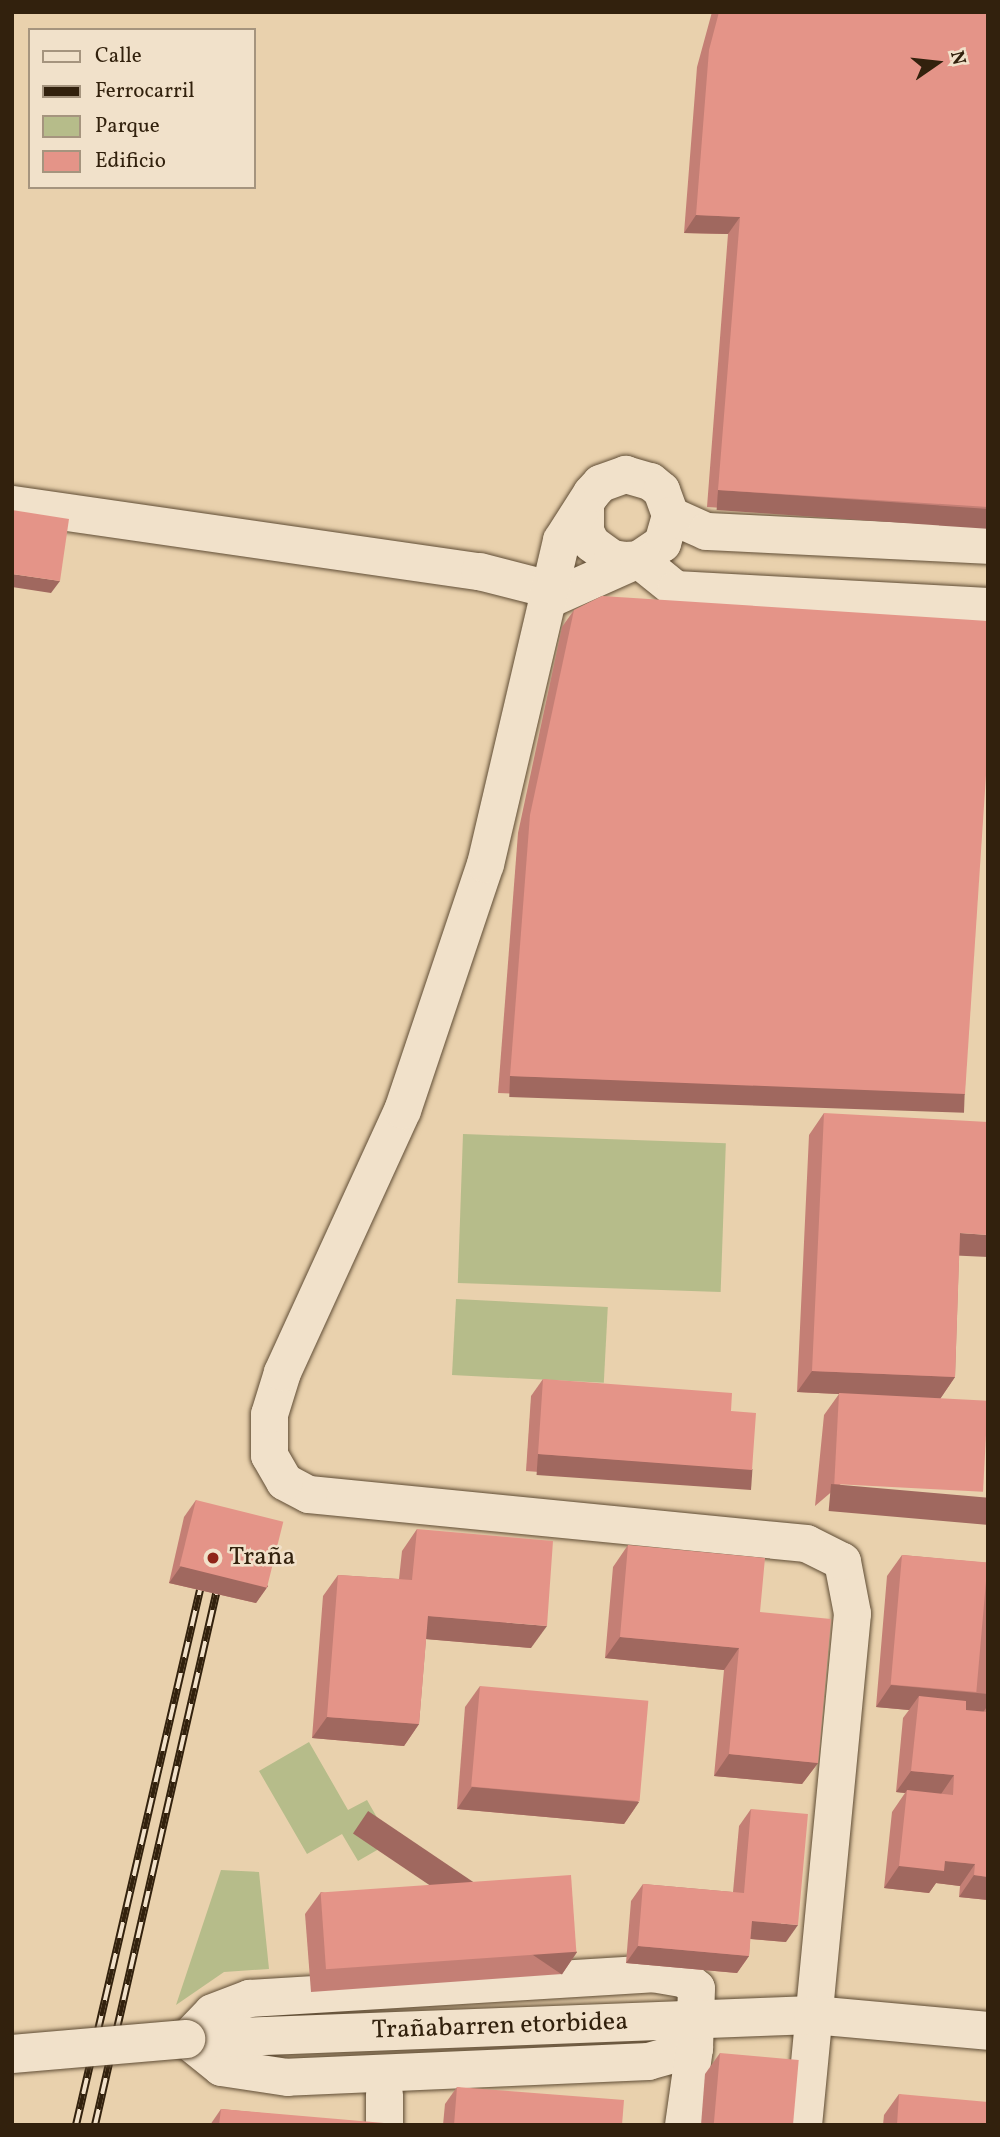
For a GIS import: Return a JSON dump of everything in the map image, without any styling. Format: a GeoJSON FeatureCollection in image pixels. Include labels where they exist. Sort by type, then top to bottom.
{"type":"FeatureCollection","features":[{"type":"Feature","properties":{"kind":"street"},"geometry":{"type":"LineString","coordinates":[[12,504],[479,571],[547,595],[638,559],[662,543],[670,515],[660,490],[650,481],[625,474],[600,483],[561,540],[547,595],[485,864],[402,1110],[282,1372],[269,1414],[269,1455],[284,1481],[308,1494],[806,1543],[842,1561],[852,1613],[803,2125]]}},
{"type":"Feature","properties":{"kind":"street"},"geometry":{"type":"LineString","coordinates":[[585,505],[585,531],[591,543],[612,558],[638,559],[675,589],[988,606]]}},
{"type":"Feature","properties":{"kind":"street"},"geometry":{"type":"LineString","coordinates":[[670,515],[706,531],[988,545]]}},
{"type":"Feature","properties":{"kind":"street","name":"Trañabarren etorbidea"},"geometry":{"type":"LineString","coordinates":[[12,2054],[186,2039],[694,2034],[813,2015],[988,2031]]}},
{"type":"Feature","properties":{"kind":"street"},"geometry":{"type":"LineString","coordinates":[[683,2125],[694,2034]]}},
{"type":"Feature","properties":{"kind":"green space"},"geometry":{"type":"Polygon","coordinates":[[[463,1134],[726,1143],[721,1292],[458,1283],[463,1134]]]}},
{"type":"Feature","properties":{"kind":"green space"},"geometry":{"type":"Polygon","coordinates":[[[456,1299],[608,1307],[604,1383],[452,1375],[456,1299]]]}},
{"type":"Feature","properties":{"kind":"green space"},"geometry":{"type":"Polygon","coordinates":[[[309,1742],[348,1810],[367,1800],[391,1842],[358,1861],[342,1834],[307,1854],[259,1771],[309,1742]]]}},
{"type":"Feature","properties":{"kind":"green space"},"geometry":{"type":"Polygon","coordinates":[[[221,1870],[259,1872],[269,1969],[224,1972],[176,2005],[221,1870]]]}},
{"type":"Feature","properties":{"kind":"building"},"geometry":{"type":"Polygon","coordinates":[[[719,12],[988,12],[988,507],[718,490],[740,217],[696,215],[709,50],[719,12]]]}},
{"type":"Feature","properties":{"kind":"building"},"geometry":{"type":"Polygon","coordinates":[[[12,510],[69,519],[60,581],[12,574],[12,510]]]}},
{"type":"Feature","properties":{"kind":"building"},"geometry":{"type":"Polygon","coordinates":[[[602,596],[988,621],[988,745],[965,1094],[510,1076],[530,815],[574,610],[602,596]]]}},
{"type":"Feature","properties":{"kind":"building"},"geometry":{"type":"Polygon","coordinates":[[[824,1113],[988,1122],[988,1235],[960,1233],[955,1377],[812,1371],[824,1113]]]}},
{"type":"Feature","properties":{"kind":"building"},"geometry":{"type":"Polygon","coordinates":[[[543,1379],[732,1393],[731,1411],[756,1413],[752,1470],[538,1454],[543,1379]]]}},
{"type":"Feature","properties":{"kind":"building"},"geometry":{"type":"Polygon","coordinates":[[[839,1393],[988,1401],[983,1492],[834,1484],[839,1393]]]}},
{"type":"Feature","properties":{"kind":"building"},"geometry":{"type":"Polygon","coordinates":[[[196,1500],[283,1522],[267,1588],[180,1566],[196,1500]]]}},
{"type":"Feature","properties":{"kind":"building"},"geometry":{"type":"Polygon","coordinates":[[[417,1529],[553,1541],[547,1626],[428,1616],[419,1724],[327,1717],[338,1575],[412,1580],[417,1529]]]}},
{"type":"Feature","properties":{"kind":"building"},"geometry":{"type":"Polygon","coordinates":[[[628,1545],[765,1558],[760,1612],[831,1619],[818,1763],[729,1754],[739,1648],[620,1637],[628,1545]]]}},
{"type":"Feature","properties":{"kind":"building"},"geometry":{"type":"Polygon","coordinates":[[[902,1555],[988,1562],[976,1692],[891,1685],[902,1555]]]}},
{"type":"Feature","properties":{"kind":"building"},"geometry":{"type":"Polygon","coordinates":[[[480,1686],[648,1701],[640,1801],[471,1787],[480,1686]]]}},
{"type":"Feature","properties":{"kind":"building"},"geometry":{"type":"Polygon","coordinates":[[[919,1696],[966,1701],[966,1710],[988,1712],[988,1877],[974,1875],[975,1864],[945,1861],[944,1871],[899,1866],[907,1790],[953,1795],[954,1775],[911,1771],[919,1696]]]}},
{"type":"Feature","properties":{"kind":"building"},"geometry":{"type":"Polygon","coordinates":[[[751,1809],[808,1814],[798,1925],[752,1921],[749,1956],[638,1946],[643,1884],[744,1893],[751,1809]]]}},
{"type":"Feature","properties":{"kind":"building"},"geometry":{"type":"Polygon","coordinates":[[[571,1875],[576,1952],[326,1969],[321,1893],[571,1875]]]}},
{"type":"Feature","properties":{"kind":"building"},"geometry":{"type":"Polygon","coordinates":[[[720,2053],[799,2060],[793,2125],[714,2125],[720,2053]]]}},
{"type":"Feature","properties":{"kind":"building"},"geometry":{"type":"Polygon","coordinates":[[[457,2087],[624,2100],[622,2125],[454,2125],[457,2087]]]}},
{"type":"Feature","properties":{"kind":"building"},"geometry":{"type":"Polygon","coordinates":[[[899,2094],[988,2102],[988,2125],[897,2125],[899,2094]]]}},
{"type":"Feature","properties":{"kind":"building"},"geometry":{"type":"Polygon","coordinates":[[[221,2109],[384,2123],[219,2125],[221,2109]]]}},
{"type":"Feature","properties":{"kind":"railway"},"geometry":{"type":"LineString","coordinates":[[76,2125],[200,1590]]}},
{"type":"Feature","properties":{"kind":"railway"},"geometry":{"type":"LineString","coordinates":[[95,2125],[216,1594]]}},
{"type":"Feature","properties":{"kind":"place","name":"Traña"},"geometry":{"type":"Point","coordinates":[213,1558]}}]}
